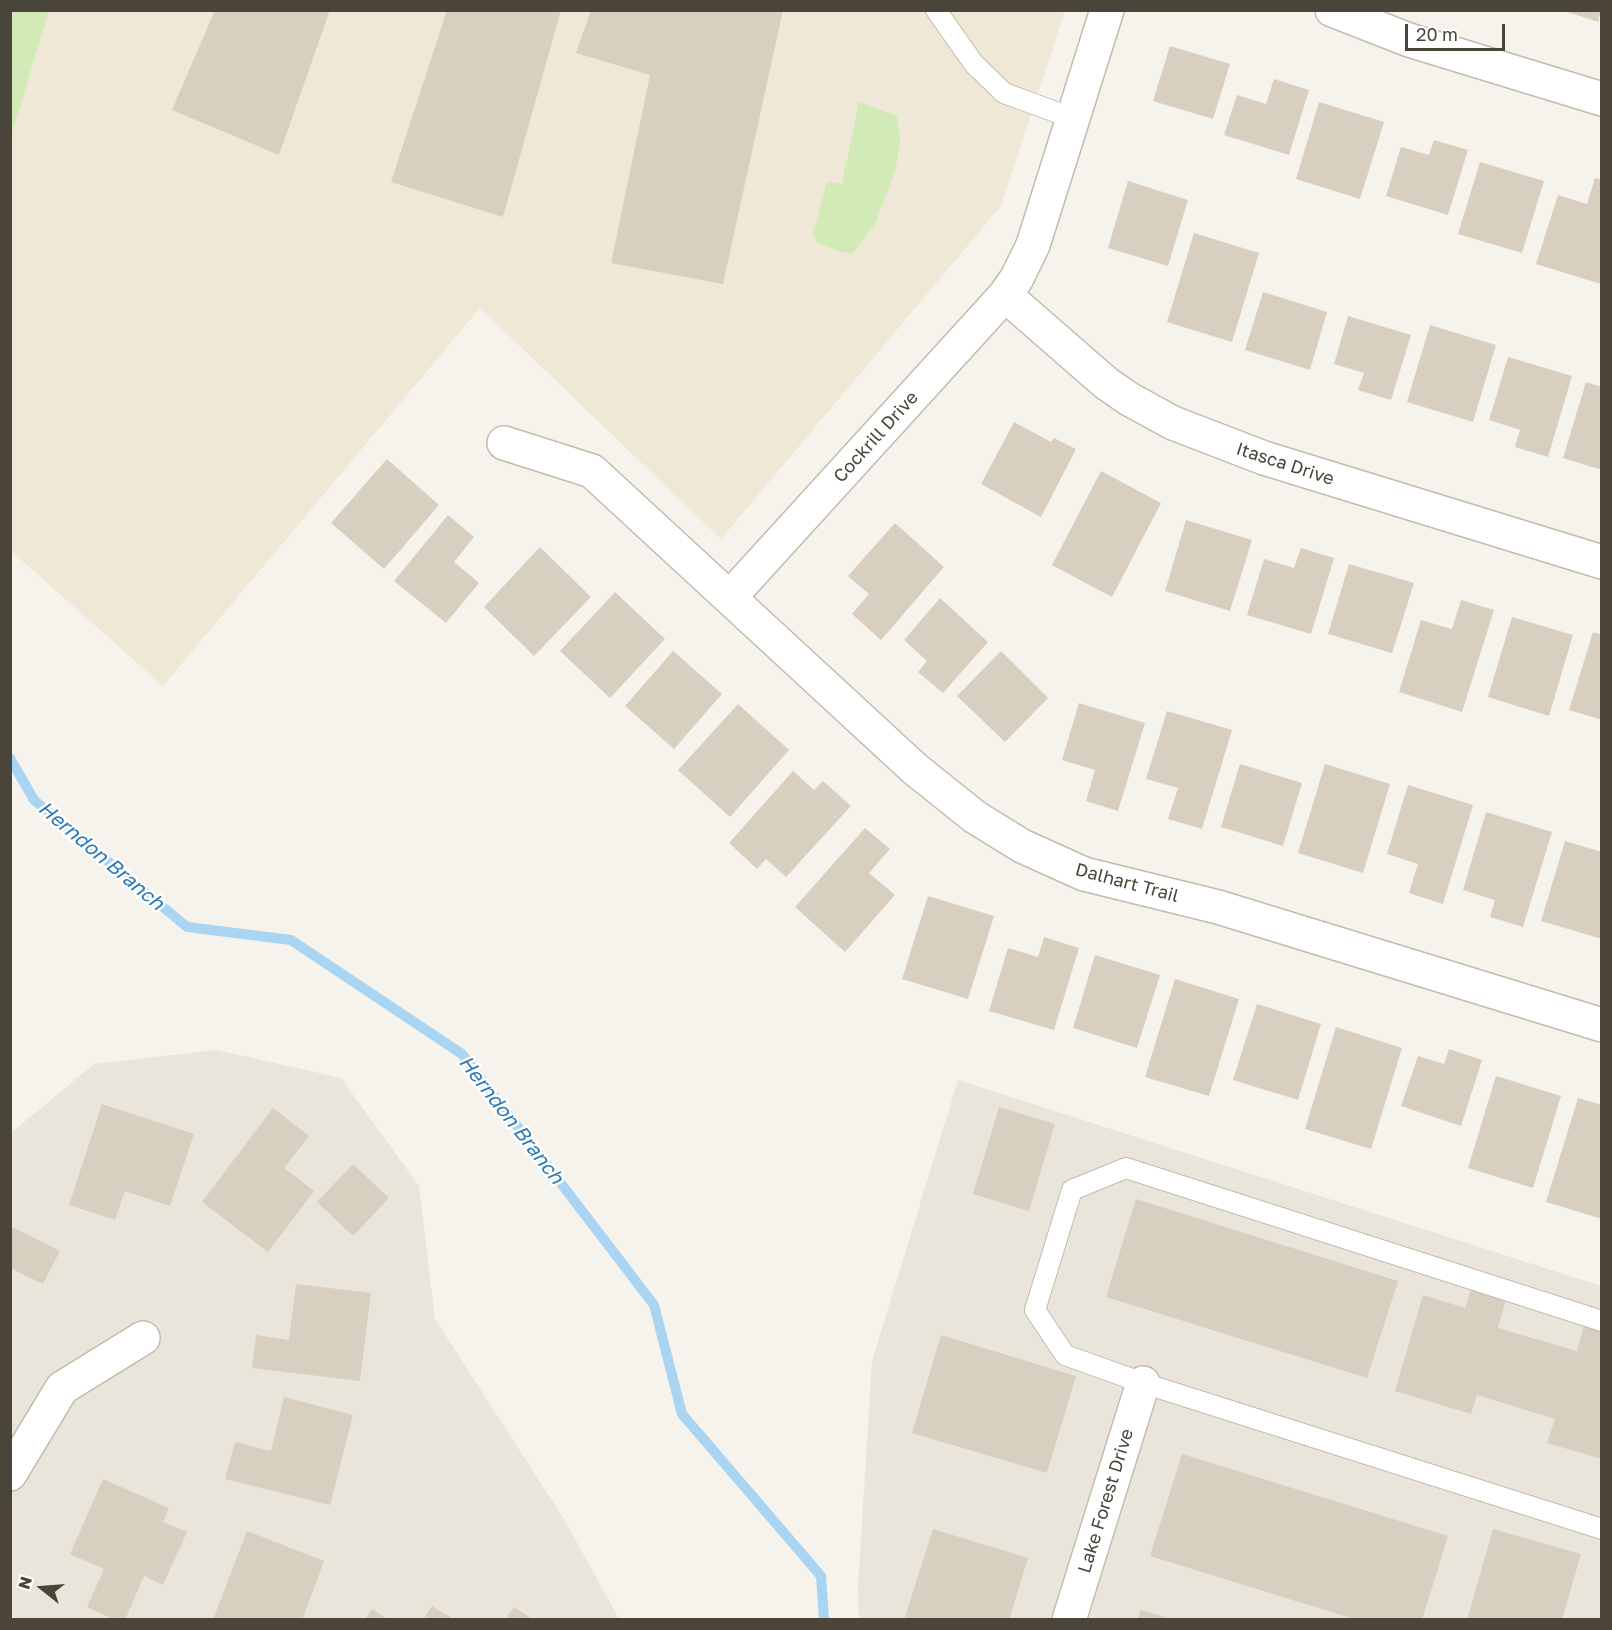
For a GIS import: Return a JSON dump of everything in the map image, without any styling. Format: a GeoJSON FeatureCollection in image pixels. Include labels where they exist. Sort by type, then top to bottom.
{"type":"FeatureCollection","features":[{"type":"Feature","properties":{"kind":"street","name":"Cockrill Drive"},"geometry":{"type":"LineString","coordinates":[[730,597],[1005,295],[1022,270],[1033,245],[1107,10]]}},
{"type":"Feature","properties":{"kind":"street"},"geometry":{"type":"LineString","coordinates":[[1332,10],[1409,40],[1602,99]]}},
{"type":"Feature","properties":{"kind":"street","name":"Itasca Drive"},"geometry":{"type":"LineString","coordinates":[[1005,295],[1106,383],[1129,399],[1173,423],[1263,458],[1602,562]]}},
{"type":"Feature","properties":{"kind":"street"},"geometry":{"type":"LineString","coordinates":[[504,443],[592,471],[730,597]]}},
{"type":"Feature","properties":{"kind":"street","name":"Dalhart Trail"},"geometry":{"type":"LineString","coordinates":[[730,597],[936,787],[975,817],[1022,846],[1084,874],[1218,907],[1602,1025]]}},
{"type":"Feature","properties":{"kind":"street"},"geometry":{"type":"LineString","coordinates":[[10,1474],[62,1388],[143,1338]]}},
{"type":"Feature","properties":{"kind":"street","name":"Lake Forest Drive"},"geometry":{"type":"LineString","coordinates":[[1069,1620],[1143,1383]]}},
{"type":"Feature","properties":{"kind":"lane"},"geometry":{"type":"LineString","coordinates":[[936,10],[974,64],[1004,93],[1072,118]]}},
{"type":"Feature","properties":{"kind":"lane"},"geometry":{"type":"LineString","coordinates":[[1602,1321],[1126,1168],[1072,1190],[1035,1310],[1065,1355],[1143,1383],[1602,1529]]}},
{"type":"Feature","properties":{"kind":"shaded area"},"geometry":{"type":"Polygon","coordinates":[[[49,11],[1065,11],[1001,206],[721,539],[480,308],[163,686],[11,551],[11,137],[49,11]]]}},
{"type":"Feature","properties":{"kind":"shaded area"},"geometry":{"type":"Polygon","coordinates":[[[217,1050],[341,1078],[419,1186],[435,1319],[564,1519],[619,1619],[11,1620],[11,1133],[94,1064],[217,1050]]]}},
{"type":"Feature","properties":{"kind":"shaded area"},"geometry":{"type":"Polygon","coordinates":[[[958,1080],[1601,1286],[1601,1619],[859,1620],[858,1587],[872,1361],[958,1080]]]}},
{"type":"Feature","properties":{"kind":"green space"},"geometry":{"type":"Polygon","coordinates":[[[10,11],[49,11],[11,137],[10,11]]]}},
{"type":"Feature","properties":{"kind":"green space"},"geometry":{"type":"Polygon","coordinates":[[[859,102],[897,116],[900,141],[896,168],[875,224],[853,253],[841,252],[816,242],[813,233],[827,182],[842,184],[859,102]]]}},
{"type":"Feature","properties":{"kind":"building"},"geometry":{"type":"Polygon","coordinates":[[[215,10],[330,10],[279,155],[172,110],[215,10]]]}},
{"type":"Feature","properties":{"kind":"building"},"geometry":{"type":"Polygon","coordinates":[[[447,10],[561,10],[503,217],[391,182],[447,10]]]}},
{"type":"Feature","properties":{"kind":"building"},"geometry":{"type":"Polygon","coordinates":[[[591,10],[783,10],[723,284],[611,263],[650,75],[576,53],[591,10]]]}},
{"type":"Feature","properties":{"kind":"building"},"geometry":{"type":"Polygon","coordinates":[[[1562,10],[1601,10],[1598,22],[1562,10]]]}},
{"type":"Feature","properties":{"kind":"building"},"geometry":{"type":"Polygon","coordinates":[[[1170,46],[1230,64],[1213,119],[1153,101],[1170,46]]]}},
{"type":"Feature","properties":{"kind":"building"},"geometry":{"type":"Polygon","coordinates":[[[1274,79],[1309,90],[1289,155],[1224,135],[1237,95],[1266,104],[1274,79]]]}},
{"type":"Feature","properties":{"kind":"building"},"geometry":{"type":"Polygon","coordinates":[[[1319,102],[1384,122],[1360,199],[1296,179],[1319,102]]]}},
{"type":"Feature","properties":{"kind":"building"},"geometry":{"type":"Polygon","coordinates":[[[1434,140],[1468,150],[1448,215],[1386,196],[1401,147],[1429,155],[1434,140]]]}},
{"type":"Feature","properties":{"kind":"building"},"geometry":{"type":"Polygon","coordinates":[[[1480,162],[1544,181],[1522,253],[1458,234],[1480,162]]]}},
{"type":"Feature","properties":{"kind":"building"},"geometry":{"type":"Polygon","coordinates":[[[1595,178],[1602,180],[1601,284],[1536,264],[1558,195],[1587,204],[1595,178]]]}},
{"type":"Feature","properties":{"kind":"building"},"geometry":{"type":"Polygon","coordinates":[[[1128,181],[1188,200],[1168,266],[1108,248],[1128,181]]]}},
{"type":"Feature","properties":{"kind":"building"},"geometry":{"type":"Polygon","coordinates":[[[1194,233],[1259,253],[1232,342],[1167,322],[1194,233]]]}},
{"type":"Feature","properties":{"kind":"building"},"geometry":{"type":"Polygon","coordinates":[[[1263,292],[1327,312],[1310,370],[1245,350],[1263,292]]]}},
{"type":"Feature","properties":{"kind":"building"},"geometry":{"type":"Polygon","coordinates":[[[1348,316],[1411,335],[1391,400],[1358,390],[1364,373],[1334,364],[1348,316]]]}},
{"type":"Feature","properties":{"kind":"building"},"geometry":{"type":"Polygon","coordinates":[[[1430,325],[1496,345],[1473,422],[1407,402],[1430,325]]]}},
{"type":"Feature","properties":{"kind":"building"},"geometry":{"type":"Polygon","coordinates":[[[1508,357],[1572,376],[1548,457],[1515,447],[1520,430],[1489,420],[1508,357]]]}},
{"type":"Feature","properties":{"kind":"building"},"geometry":{"type":"Polygon","coordinates":[[[1586,382],[1602,387],[1602,470],[1563,458],[1586,382]]]}},
{"type":"Feature","properties":{"kind":"building"},"geometry":{"type":"Polygon","coordinates":[[[1014,422],[1051,442],[1054,438],[1076,449],[1041,517],[981,484],[1014,422]]]}},
{"type":"Feature","properties":{"kind":"building"},"geometry":{"type":"Polygon","coordinates":[[[387,459],[439,505],[384,569],[331,523],[387,459]]]}},
{"type":"Feature","properties":{"kind":"building"},"geometry":{"type":"Polygon","coordinates":[[[1101,471],[1161,503],[1112,597],[1052,565],[1101,471]]]}},
{"type":"Feature","properties":{"kind":"building"},"geometry":{"type":"Polygon","coordinates":[[[448,515],[474,537],[454,562],[479,583],[446,623],[394,581],[448,515]]]}},
{"type":"Feature","properties":{"kind":"building"},"geometry":{"type":"Polygon","coordinates":[[[1186,520],[1252,540],[1230,611],[1165,591],[1186,520]]]}},
{"type":"Feature","properties":{"kind":"building"},"geometry":{"type":"Polygon","coordinates":[[[895,523],[944,567],[881,640],[852,614],[869,594],[848,576],[895,523]]]}},
{"type":"Feature","properties":{"kind":"building"},"geometry":{"type":"Polygon","coordinates":[[[540,547],[591,597],[534,656],[484,607],[540,547]]]}},
{"type":"Feature","properties":{"kind":"building"},"geometry":{"type":"Polygon","coordinates":[[[1301,548],[1334,558],[1311,634],[1247,615],[1264,559],[1294,568],[1301,548]]]}},
{"type":"Feature","properties":{"kind":"building"},"geometry":{"type":"Polygon","coordinates":[[[1349,564],[1414,583],[1392,653],[1328,634],[1349,564]]]}},
{"type":"Feature","properties":{"kind":"building"},"geometry":{"type":"Polygon","coordinates":[[[615,592],[665,639],[610,698],[560,651],[615,592]]]}},
{"type":"Feature","properties":{"kind":"building"},"geometry":{"type":"Polygon","coordinates":[[[940,598],[988,642],[943,693],[918,672],[927,661],[904,640],[940,598]]]}},
{"type":"Feature","properties":{"kind":"building"},"geometry":{"type":"Polygon","coordinates":[[[1461,600],[1494,610],[1462,712],[1399,692],[1421,620],[1452,629],[1461,600]]]}},
{"type":"Feature","properties":{"kind":"building"},"geometry":{"type":"Polygon","coordinates":[[[1512,617],[1573,635],[1549,716],[1488,697],[1512,617]]]}},
{"type":"Feature","properties":{"kind":"building"},"geometry":{"type":"Polygon","coordinates":[[[1593,632],[1602,635],[1602,720],[1569,710],[1593,632]]]}},
{"type":"Feature","properties":{"kind":"building"},"geometry":{"type":"Polygon","coordinates":[[[673,651],[722,694],[674,749],[625,706],[673,651]]]}},
{"type":"Feature","properties":{"kind":"building"},"geometry":{"type":"Polygon","coordinates":[[[1001,651],[1048,698],[1005,742],[957,696],[1001,651]]]}},
{"type":"Feature","properties":{"kind":"building"},"geometry":{"type":"Polygon","coordinates":[[[1079,703],[1145,723],[1118,811],[1086,801],[1095,770],[1062,760],[1079,703]]]}},
{"type":"Feature","properties":{"kind":"building"},"geometry":{"type":"Polygon","coordinates":[[[738,704],[789,750],[730,817],[678,770],[738,704]]]}},
{"type":"Feature","properties":{"kind":"building"},"geometry":{"type":"Polygon","coordinates":[[[1167,711],[1232,730],[1202,829],[1168,819],[1178,788],[1146,779],[1167,711]]]}},
{"type":"Feature","properties":{"kind":"building"},"geometry":{"type":"Polygon","coordinates":[[[1240,764],[1302,783],[1283,846],[1221,827],[1240,764]]]}},
{"type":"Feature","properties":{"kind":"building"},"geometry":{"type":"Polygon","coordinates":[[[1325,764],[1390,784],[1363,873],[1298,853],[1325,764]]]}},
{"type":"Feature","properties":{"kind":"building"},"geometry":{"type":"Polygon","coordinates":[[[793,771],[814,790],[823,781],[851,806],[786,877],[766,859],[757,869],[729,843],[793,771]]]}},
{"type":"Feature","properties":{"kind":"building"},"geometry":{"type":"Polygon","coordinates":[[[1408,785],[1473,805],[1443,904],[1409,893],[1418,864],[1387,854],[1408,785]]]}},
{"type":"Feature","properties":{"kind":"building"},"geometry":{"type":"Polygon","coordinates":[[[1486,812],[1552,832],[1523,927],[1490,917],[1495,900],[1463,890],[1486,812]]]}},
{"type":"Feature","properties":{"kind":"building"},"geometry":{"type":"Polygon","coordinates":[[[865,828],[890,849],[869,873],[895,895],[845,952],[795,907],[865,828]]]}},
{"type":"Feature","properties":{"kind":"building"},"geometry":{"type":"Polygon","coordinates":[[[1565,841],[1602,852],[1602,939],[1541,921],[1565,841]]]}},
{"type":"Feature","properties":{"kind":"building"},"geometry":{"type":"Polygon","coordinates":[[[928,896],[994,916],[968,999],[902,979],[928,896]]]}},
{"type":"Feature","properties":{"kind":"building"},"geometry":{"type":"Polygon","coordinates":[[[1044,937],[1079,948],[1054,1030],[989,1011],[1008,948],[1038,957],[1044,937]]]}},
{"type":"Feature","properties":{"kind":"building"},"geometry":{"type":"Polygon","coordinates":[[[1095,955],[1160,975],[1137,1048],[1073,1028],[1095,955]]]}},
{"type":"Feature","properties":{"kind":"building"},"geometry":{"type":"Polygon","coordinates":[[[1175,979],[1239,999],[1209,1096],[1145,1077],[1175,979]]]}},
{"type":"Feature","properties":{"kind":"building"},"geometry":{"type":"Polygon","coordinates":[[[1257,1004],[1321,1024],[1298,1100],[1233,1080],[1257,1004]]]}},
{"type":"Feature","properties":{"kind":"building"},"geometry":{"type":"Polygon","coordinates":[[[1336,1027],[1402,1048],[1371,1149],[1305,1129],[1336,1027]]]}},
{"type":"Feature","properties":{"kind":"building"},"geometry":{"type":"Polygon","coordinates":[[[1449,1049],[1482,1060],[1461,1126],[1401,1106],[1418,1056],[1444,1064],[1449,1049]]]}},
{"type":"Feature","properties":{"kind":"building"},"geometry":{"type":"Polygon","coordinates":[[[1496,1076],[1561,1096],[1533,1188],[1468,1168],[1496,1076]]]}},
{"type":"Feature","properties":{"kind":"building"},"geometry":{"type":"Polygon","coordinates":[[[1578,1098],[1602,1105],[1602,1219],[1546,1202],[1578,1098]]]}},
{"type":"Feature","properties":{"kind":"building"},"geometry":{"type":"Polygon","coordinates":[[[102,1104],[194,1134],[170,1206],[125,1191],[115,1220],[69,1205],[102,1104]]]}},
{"type":"Feature","properties":{"kind":"building"},"geometry":{"type":"Polygon","coordinates":[[[999,1107],[1055,1124],[1029,1211],[973,1194],[999,1107]]]}},
{"type":"Feature","properties":{"kind":"building"},"geometry":{"type":"Polygon","coordinates":[[[273,1108],[309,1136],[284,1168],[314,1191],[268,1252],[202,1202],[273,1108]]]}},
{"type":"Feature","properties":{"kind":"building"},"geometry":{"type":"Polygon","coordinates":[[[353,1164],[389,1198],[353,1236],[317,1202],[353,1164]]]}},
{"type":"Feature","properties":{"kind":"building"},"geometry":{"type":"Polygon","coordinates":[[[1136,1199],[1398,1281],[1367,1378],[1106,1297],[1136,1199]]]}},
{"type":"Feature","properties":{"kind":"building"},"geometry":{"type":"Polygon","coordinates":[[[10,1226],[60,1251],[43,1284],[10,1268],[10,1226]]]}},
{"type":"Feature","properties":{"kind":"building"},"geometry":{"type":"Polygon","coordinates":[[[296,1284],[371,1293],[360,1381],[252,1368],[256,1335],[289,1340],[296,1284]]]}},
{"type":"Feature","properties":{"kind":"building"},"geometry":{"type":"Polygon","coordinates":[[[1471,1289],[1506,1300],[1498,1328],[1577,1351],[1584,1325],[1602,1330],[1602,1459],[1547,1443],[1555,1419],[1477,1395],[1471,1414],[1395,1391],[1423,1295],[1465,1308],[1471,1289]]]}},
{"type":"Feature","properties":{"kind":"building"},"geometry":{"type":"Polygon","coordinates":[[[941,1335],[1076,1376],[1047,1473],[912,1433],[941,1335]]]}},
{"type":"Feature","properties":{"kind":"building"},"geometry":{"type":"Polygon","coordinates":[[[284,1397],[353,1415],[330,1505],[225,1479],[235,1442],[271,1451],[284,1397]]]}},
{"type":"Feature","properties":{"kind":"building"},"geometry":{"type":"Polygon","coordinates":[[[1182,1454],[1448,1536],[1422,1620],[1357,1620],[1150,1556],[1182,1454]]]}},
{"type":"Feature","properties":{"kind":"building"},"geometry":{"type":"Polygon","coordinates":[[[103,1479],[169,1508],[163,1522],[187,1532],[163,1585],[144,1576],[125,1620],[115,1620],[87,1607],[104,1569],[70,1554],[103,1479]]]}},
{"type":"Feature","properties":{"kind":"building"},"geometry":{"type":"Polygon","coordinates":[[[933,1529],[1028,1558],[1009,1620],[904,1620],[933,1529]]]}},
{"type":"Feature","properties":{"kind":"building"},"geometry":{"type":"Polygon","coordinates":[[[1493,1529],[1581,1554],[1562,1620],[1467,1620],[1493,1529]]]}},
{"type":"Feature","properties":{"kind":"building"},"geometry":{"type":"Polygon","coordinates":[[[247,1531],[324,1561],[302,1620],[213,1620],[247,1531]]]}},
{"type":"Feature","properties":{"kind":"building"},"geometry":{"type":"Polygon","coordinates":[[[432,1606],[455,1620],[423,1620],[432,1606]]]}},
{"type":"Feature","properties":{"kind":"building"},"geometry":{"type":"Polygon","coordinates":[[[514,1607],[534,1620],[505,1620],[514,1607]]]}},
{"type":"Feature","properties":{"kind":"building"},"geometry":{"type":"Polygon","coordinates":[[[372,1609],[389,1620],[365,1620],[372,1609]]]}},
{"type":"Feature","properties":{"kind":"building"},"geometry":{"type":"Polygon","coordinates":[[[1140,1610],[1172,1619],[1172,1620],[1138,1620],[1140,1610]]]}},
{"type":"Feature","properties":{"kind":"waterway","name":"Herndon Branch"},"geometry":{"type":"LineString","coordinates":[[10,758],[34,800],[187,927],[291,940],[462,1054],[654,1305],[682,1414],[821,1576],[824,1620]]}}]}
